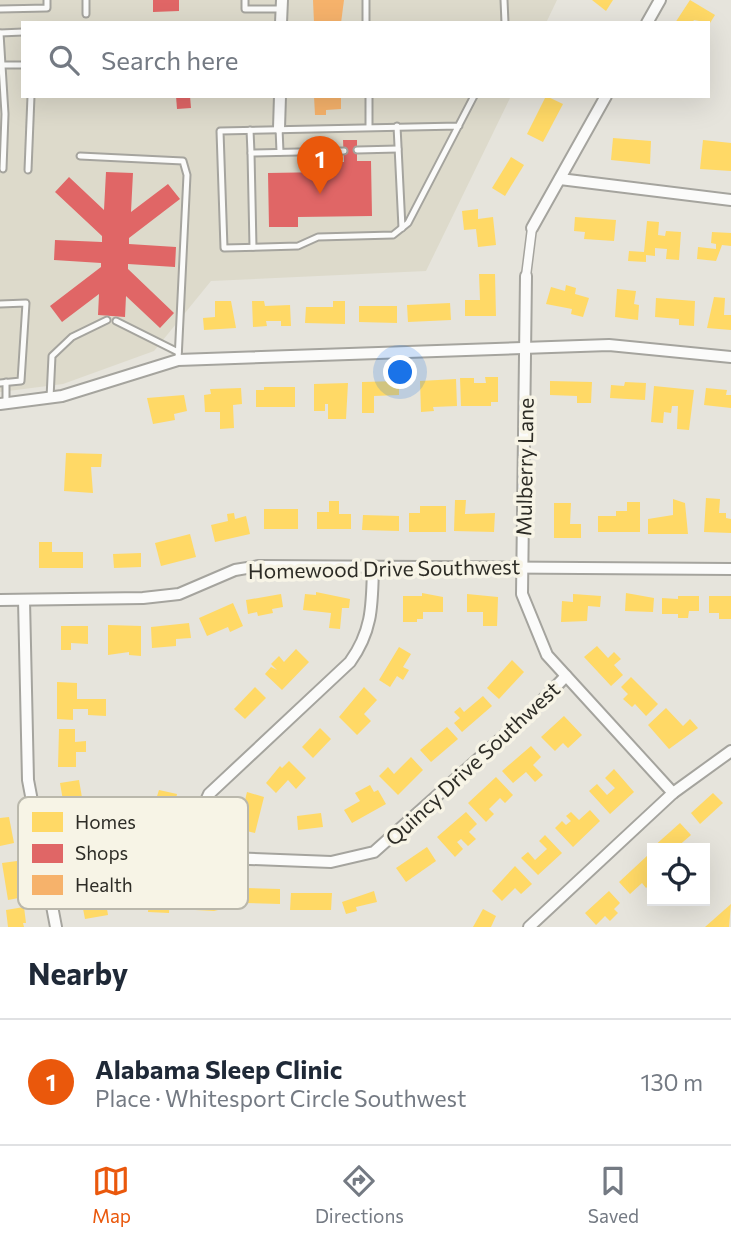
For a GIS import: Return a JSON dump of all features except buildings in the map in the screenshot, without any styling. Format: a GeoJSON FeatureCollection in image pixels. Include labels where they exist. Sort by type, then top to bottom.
{"type":"FeatureCollection","features":[{"type":"Feature","properties":{"kind":"street"},"geometry":{"type":"LineString","coordinates":[[648,21],[660,0]]}},
{"type":"Feature","properties":{"kind":"street"},"geometry":{"type":"LineString","coordinates":[[279,128],[280,98]]}},
{"type":"Feature","properties":{"kind":"street","name":"Mulberry Lane"},"geometry":{"type":"LineString","coordinates":[[605,98],[532,229],[526,275],[522,594],[547,655],[673,793]]}},
{"type":"Feature","properties":{"kind":"street"},"geometry":{"type":"LineString","coordinates":[[560,179],[731,200]]}},
{"type":"Feature","properties":{"kind":"street"},"geometry":{"type":"LineString","coordinates":[[3,404],[50,398],[178,356],[609,345],[731,357]]}},
{"type":"Feature","properties":{"kind":"street","name":"Homewood Drive Southwest"},"geometry":{"type":"LineString","coordinates":[[0,600],[179,594],[235,570],[259,566],[731,569]]}},
{"type":"Feature","properties":{"kind":"street"},"geometry":{"type":"LineString","coordinates":[[208,797],[350,662],[363,643],[372,612],[373,566]]}},
{"type":"Feature","properties":{"kind":"street"},"geometry":{"type":"LineString","coordinates":[[24,600],[28,780],[32,797]]}},
{"type":"Feature","properties":{"kind":"street","name":"Quincy Drive Southwest"},"geometry":{"type":"LineString","coordinates":[[248,858],[331,862],[374,852],[513,728],[566,676]]}},
{"type":"Feature","properties":{"kind":"street"},"geometry":{"type":"LineString","coordinates":[[528,927],[673,793],[731,751]]}},
{"type":"Feature","properties":{"kind":"street"},"geometry":{"type":"LineString","coordinates":[[53,909],[56,927]]}},
{"type":"Feature","properties":{"kind":"lane"},"geometry":{"type":"LineString","coordinates":[[0,9],[47,8],[47,0]]}},
{"type":"Feature","properties":{"kind":"lane"},"geometry":{"type":"LineString","coordinates":[[86,0],[86,14]]}},
{"type":"Feature","properties":{"kind":"lane"},"geometry":{"type":"LineString","coordinates":[[245,0],[245,9],[282,5]]}},
{"type":"Feature","properties":{"kind":"lane"},"geometry":{"type":"LineString","coordinates":[[366,0],[366,21]]}},
{"type":"Feature","properties":{"kind":"lane"},"geometry":{"type":"LineString","coordinates":[[504,0],[505,21]]}},
{"type":"Feature","properties":{"kind":"lane"},"geometry":{"type":"LineString","coordinates":[[3,169],[0,33],[21,32]]}},
{"type":"Feature","properties":{"kind":"lane"},"geometry":{"type":"LineString","coordinates":[[1,65],[21,65]]}},
{"type":"Feature","properties":{"kind":"lane"},"geometry":{"type":"LineString","coordinates":[[28,170],[31,98]]}},
{"type":"Feature","properties":{"kind":"lane"},"geometry":{"type":"LineString","coordinates":[[369,98],[369,127]]}},
{"type":"Feature","properties":{"kind":"lane"},"geometry":{"type":"LineString","coordinates":[[459,126],[220,131],[224,248],[298,246],[318,237],[393,235],[408,223],[459,126],[473,98]]}},
{"type":"Feature","properties":{"kind":"lane"},"geometry":{"type":"LineString","coordinates":[[397,126],[402,228]]}},
{"type":"Feature","properties":{"kind":"lane"},"geometry":{"type":"LineString","coordinates":[[279,128],[280,152]]}},
{"type":"Feature","properties":{"kind":"lane"},"geometry":{"type":"LineString","coordinates":[[250,130],[253,247]]}},
{"type":"Feature","properties":{"kind":"lane"},"geometry":{"type":"LineString","coordinates":[[357,150],[398,149]]}},
{"type":"Feature","properties":{"kind":"lane"},"geometry":{"type":"LineString","coordinates":[[251,153],[344,151]]}},
{"type":"Feature","properties":{"kind":"lane"},"geometry":{"type":"LineString","coordinates":[[80,156],[183,160],[187,175],[178,356],[116,321]]}},
{"type":"Feature","properties":{"kind":"lane"},"geometry":{"type":"LineString","coordinates":[[0,304],[26,303],[21,381],[3,382],[3,404]]}},
{"type":"Feature","properties":{"kind":"lane"},"geometry":{"type":"LineString","coordinates":[[50,398],[52,356],[72,337],[107,320]]}},
{"type":"Feature","properties":{"kind":"shaded area"},"geometry":{"type":"Polygon","coordinates":[[[0,0],[557,0],[547,21],[21,21],[21,98],[510,98],[426,271],[211,281],[154,351],[63,384],[0,392],[0,0]]]}},
{"type":"Feature","properties":{"kind":"place","name":"Alabama Sleep Clinic"},"geometry":{"type":"Point","coordinates":[320,194]}}]}
